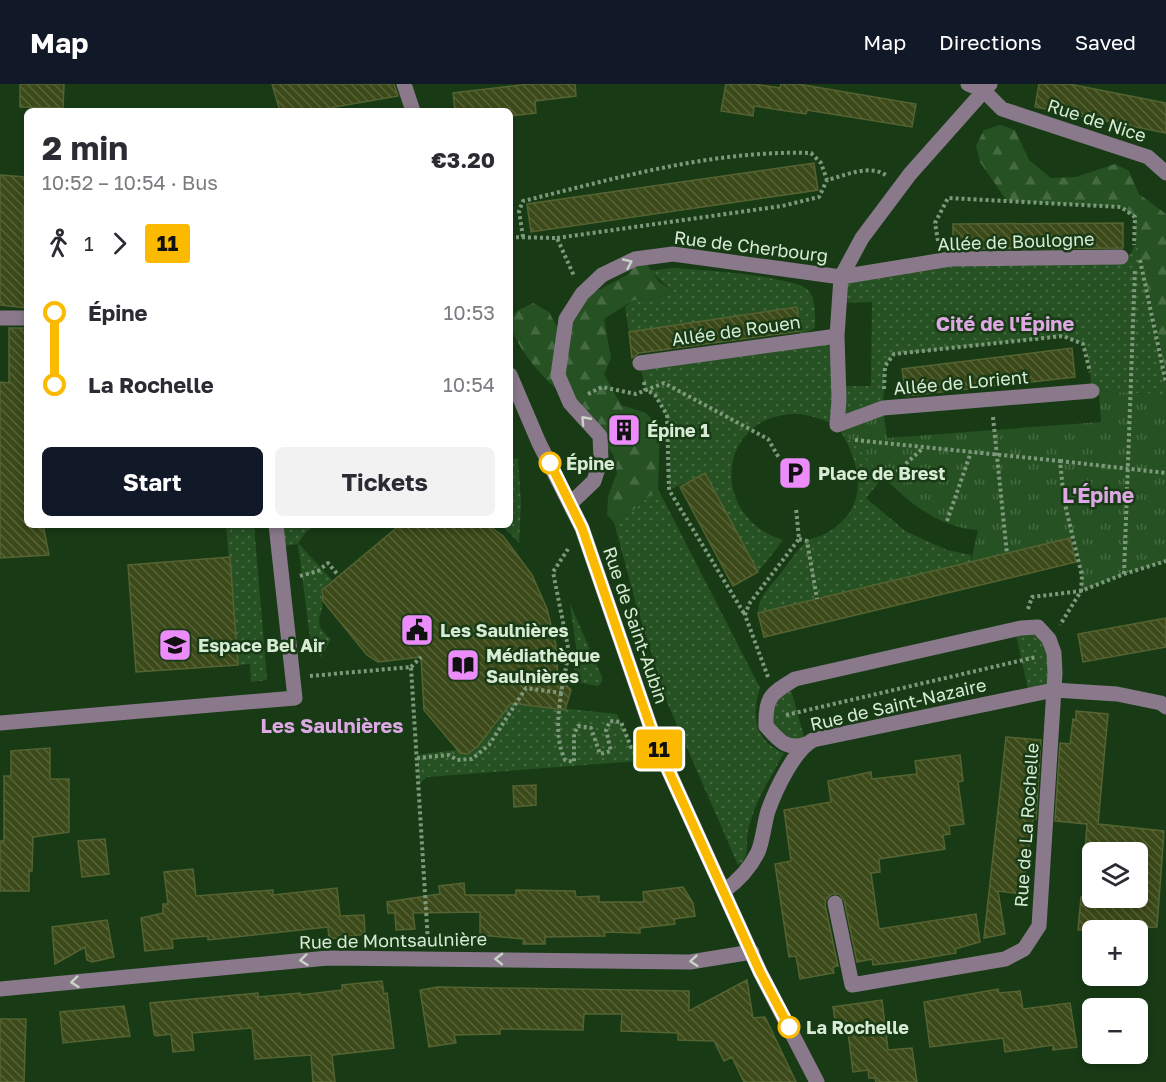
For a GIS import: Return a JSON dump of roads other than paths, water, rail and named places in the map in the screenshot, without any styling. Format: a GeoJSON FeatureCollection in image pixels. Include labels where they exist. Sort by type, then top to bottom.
{"type":"FeatureCollection","features":[{"type":"Feature","properties":{"kind":"street"},"geometry":{"type":"LineString","coordinates":[[404,84],[411,108]]}},
{"type":"Feature","properties":{"kind":"street"},"geometry":{"type":"LineString","coordinates":[[968,84],[986,87]]}},
{"type":"Feature","properties":{"kind":"street"},"geometry":{"type":"LineString","coordinates":[[837,336],[841,277],[862,238],[900,187],[986,87]]}},
{"type":"Feature","properties":{"kind":"street","name":"Rue de Nice"},"geometry":{"type":"LineString","coordinates":[[986,87],[1002,109],[1148,157],[1166,173]]}},
{"type":"Feature","properties":{"kind":"street","name":"Rue de Cherbourg"},"geometry":{"type":"LineString","coordinates":[[571,503],[594,481],[602,459],[600,436],[570,403],[558,375],[560,343],[566,319],[582,294],[602,275],[635,259],[673,254],[841,277]]}},
{"type":"Feature","properties":{"kind":"street","name":"Allée de Boulogne"},"geometry":{"type":"LineString","coordinates":[[841,277],[950,259],[1121,257]]}},
{"type":"Feature","properties":{"kind":"street"},"geometry":{"type":"LineString","coordinates":[[0,318],[24,318]]}},
{"type":"Feature","properties":{"kind":"street","name":"Allée de Rouen"},"geometry":{"type":"LineString","coordinates":[[640,363],[837,336]]}},
{"type":"Feature","properties":{"kind":"street","name":"Allée de Lorient"},"geometry":{"type":"LineString","coordinates":[[837,336],[837,425],[883,408],[1092,391]]}},
{"type":"Feature","properties":{"kind":"street","name":"Rue de Saint-Aubin"},"geometry":{"type":"LineString","coordinates":[[513,382],[539,443],[582,528],[656,743],[752,952],[817,1082]]}},
{"type":"Feature","properties":{"kind":"street"},"geometry":{"type":"LineString","coordinates":[[0,723],[295,698],[276,528]]}},
{"type":"Feature","properties":{"kind":"street"},"geometry":{"type":"LineString","coordinates":[[806,744],[797,747],[785,746],[766,726],[765,708],[774,691],[795,679],[1022,628],[1038,627],[1052,646],[1054,690]]}},
{"type":"Feature","properties":{"kind":"street","name":"Rue de Saint-Nazaire"},"geometry":{"type":"LineString","coordinates":[[724,891],[746,870],[759,850],[769,809],[789,767],[806,744],[1054,690],[1118,694],[1161,703],[1166,707]]}},
{"type":"Feature","properties":{"kind":"street","name":"Rue de La Rochelle"},"geometry":{"type":"LineString","coordinates":[[835,903],[852,985],[1005,959],[1024,949],[1039,926],[1054,690]]}},
{"type":"Feature","properties":{"kind":"street","name":"Rue de Montsaulnière"},"geometry":{"type":"LineString","coordinates":[[0,989],[328,958],[690,962],[752,952]]}},
{"type":"Feature","properties":{"kind":"place","name":"Épine 1"},"geometry":{"type":"Point","coordinates":[624,430]}},
{"type":"Feature","properties":{"kind":"place","name":"Épine"},"geometry":{"type":"Point","coordinates":[550,463]}},
{"type":"Feature","properties":{"kind":"place","name":"Place de Brest"},"geometry":{"type":"Point","coordinates":[795,473]}},
{"type":"Feature","properties":{"kind":"place","name":"Les Saulnières"},"geometry":{"type":"Point","coordinates":[417,630]}},
{"type":"Feature","properties":{"kind":"place","name":"Espace Bel Air"},"geometry":{"type":"Point","coordinates":[175,645]}},
{"type":"Feature","properties":{"kind":"place","name":"Médiathèque Saulnières"},"geometry":{"type":"Point","coordinates":[463,665]}},
{"type":"Feature","properties":{"kind":"place","name":"La Rochelle"},"geometry":{"type":"Point","coordinates":[789,1027]}},
{"type":"Feature","properties":{"kind":"district","name":"Cité de l'Épine"},"geometry":{"type":"Point","coordinates":[1005,323]}},
{"type":"Feature","properties":{"kind":"district","name":"L'Épine"},"geometry":{"type":"Point","coordinates":[1098,495]}},
{"type":"Feature","properties":{"kind":"district","name":"Les Saulnières"},"geometry":{"type":"Point","coordinates":[332,725]}}]}
